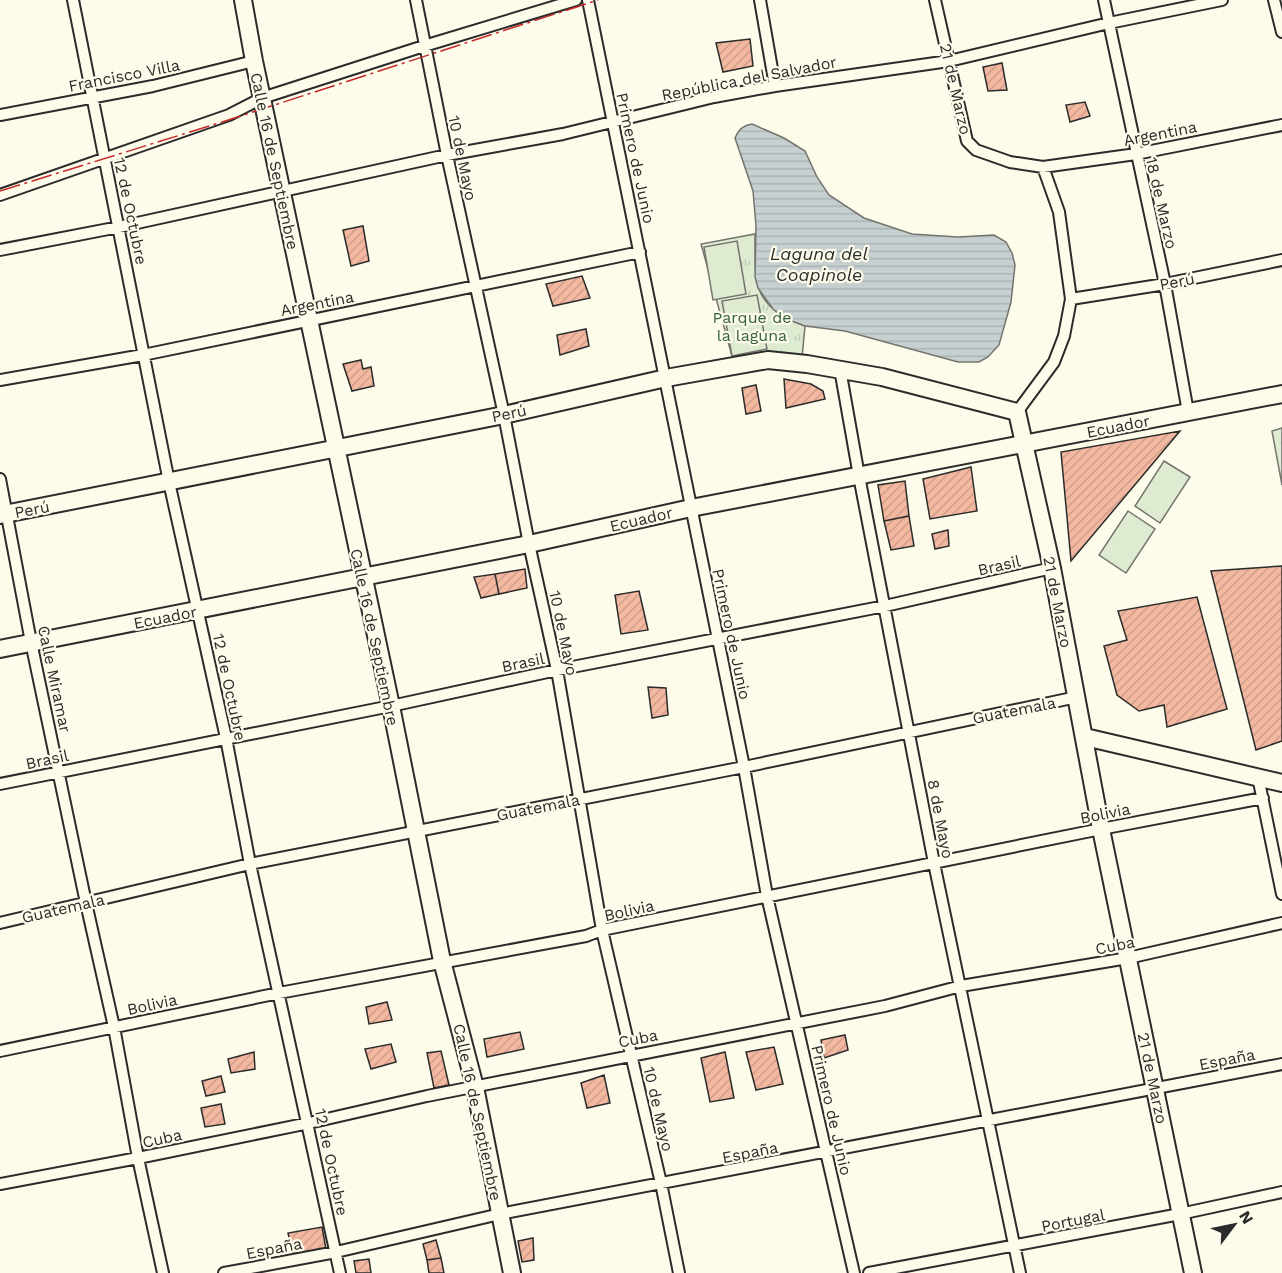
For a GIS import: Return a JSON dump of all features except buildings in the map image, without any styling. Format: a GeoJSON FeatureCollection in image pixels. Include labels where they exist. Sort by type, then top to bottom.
{"type":"FeatureCollection","features":[{"type":"Feature","properties":{"kind":"street","name":"12 de Octubre"},"geometry":{"type":"LineString","coordinates":[[73,0],[169,482],[340,1273]]}},
{"type":"Feature","properties":{"kind":"street","name":"Calle 16 de Septiembre"},"geometry":{"type":"LineString","coordinates":[[243,0],[442,961],[475,1087],[512,1273]]}},
{"type":"Feature","properties":{"kind":"street","name":"10 de Mayo"},"geometry":{"type":"LineString","coordinates":[[416,0],[557,670],[602,930],[661,1184],[679,1273]]}},
{"type":"Feature","properties":{"kind":"street"},"geometry":{"type":"LineString","coordinates":[[0,195],[229,115],[262,98],[576,0]]}},
{"type":"Feature","properties":{"kind":"street","name":"Primero de Junio"},"geometry":{"type":"LineString","coordinates":[[588,0],[744,767],[767,896],[854,1273]]}},
{"type":"Feature","properties":{"kind":"street"},"geometry":{"type":"LineString","coordinates":[[760,0],[775,86]]}},
{"type":"Feature","properties":{"kind":"street","name":"21 de Marzo"},"geometry":{"type":"LineString","coordinates":[[935,0],[967,141],[976,150],[1010,162],[1043,167]]}},
{"type":"Feature","properties":{"kind":"street","name":"18 de Marzo"},"geometry":{"type":"LineString","coordinates":[[1104,0],[1165,284],[1188,412]]}},
{"type":"Feature","properties":{"kind":"street","name":"República del Salvador"},"geometry":{"type":"LineString","coordinates":[[0,250],[119,227],[447,155],[563,134],[714,97],[949,61],[1109,23],[1222,0]]}},
{"type":"Feature","properties":{"kind":"street"},"geometry":{"type":"LineString","coordinates":[[1274,0],[1282,33]]}},
{"type":"Feature","properties":{"kind":"street","name":"Francisco Villa"},"geometry":{"type":"LineString","coordinates":[[0,115],[153,86],[254,61]]}},
{"type":"Feature","properties":{"kind":"street","name":"Argentina"},"geometry":{"type":"LineString","coordinates":[[1043,167],[1136,154],[1282,125]]}},
{"type":"Feature","properties":{"kind":"street"},"geometry":{"type":"LineString","coordinates":[[1017,412],[1054,362],[1064,336],[1071,298],[1059,212],[1043,167]]}},
{"type":"Feature","properties":{"kind":"street","name":"Argentina"},"geometry":{"type":"LineString","coordinates":[[0,380],[143,355],[640,252]]}},
{"type":"Feature","properties":{"kind":"street","name":"Perú"},"geometry":{"type":"LineString","coordinates":[[1071,298],[1165,284],[1282,260]]}},
{"type":"Feature","properties":{"kind":"street","name":"Perú"},"geometry":{"type":"LineString","coordinates":[[4,514],[504,415],[666,378],[768,360],[882,377],[1017,412]]}},
{"type":"Feature","properties":{"kind":"street","name":"8 de Mayo"},"geometry":{"type":"LineString","coordinates":[[840,369],[858,476],[934,863],[1020,1273]]}},
{"type":"Feature","properties":{"kind":"street","name":"Ecuador"},"geometry":{"type":"LineString","coordinates":[[0,649],[529,544],[691,508],[1282,394]]}},
{"type":"Feature","properties":{"kind":"street","name":"21 de Marzo"},"geometry":{"type":"LineString","coordinates":[[1017,412],[1052,568],[1101,829],[1193,1273]]}},
{"type":"Feature","properties":{"kind":"street","name":"Calle Miramar"},"geometry":{"type":"LineString","coordinates":[[0,479],[4,514],[114,1027],[138,1158],[163,1273]]}},
{"type":"Feature","properties":{"kind":"street","name":"Brasil"},"geometry":{"type":"LineString","coordinates":[[0,784],[391,706],[557,670],[885,606],[1052,568]]}},
{"type":"Feature","properties":{"kind":"street","name":"Guatemala"},"geometry":{"type":"LineString","coordinates":[[0,923],[250,864],[744,767],[1077,697]]}},
{"type":"Feature","properties":{"kind":"street"},"geometry":{"type":"LineString","coordinates":[[1085,737],[1282,783]]}},
{"type":"Feature","properties":{"kind":"street"},"geometry":{"type":"LineString","coordinates":[[1258,777],[1282,894]]}},
{"type":"Feature","properties":{"kind":"street","name":"Bolivia"},"geometry":{"type":"LineString","coordinates":[[0,1051],[442,961],[586,936],[602,930],[767,896],[1263,798]]}},
{"type":"Feature","properties":{"kind":"street","name":"Cuba"},"geometry":{"type":"LineString","coordinates":[[0,1184],[138,1158],[631,1055],[885,1006],[961,987],[1128,958],[1282,923]]}},
{"type":"Feature","properties":{"kind":"street","name":"España"},"geometry":{"type":"LineString","coordinates":[[224,1273],[336,1252],[500,1214],[1282,1064]]}},
{"type":"Feature","properties":{"kind":"street","name":"Portugal"},"geometry":{"type":"LineString","coordinates":[[869,1273],[1180,1214],[1282,1192]]}},
{"type":"Feature","properties":{"kind":"green space","name":"Parque de la laguna"},"geometry":{"type":"Polygon","coordinates":[[[755,234],[755,267],[760,292],[775,310],[805,326],[802,358],[771,353],[732,356],[701,244],[755,234]]]}},
{"type":"Feature","properties":{"kind":"green space"},"geometry":{"type":"Polygon","coordinates":[[[737,241],[746,294],[713,300],[704,247],[737,241]]]}},
{"type":"Feature","properties":{"kind":"green space"},"geometry":{"type":"Polygon","coordinates":[[[757,295],[767,349],[732,356],[722,301],[757,295]]]}},
{"type":"Feature","properties":{"kind":"green space"},"geometry":{"type":"Polygon","coordinates":[[[1282,428],[1282,485],[1272,431],[1282,428]]]}},
{"type":"Feature","properties":{"kind":"green space"},"geometry":{"type":"Polygon","coordinates":[[[1164,461],[1190,477],[1160,523],[1135,506],[1164,461]]]}},
{"type":"Feature","properties":{"kind":"green space"},"geometry":{"type":"Polygon","coordinates":[[[1128,511],[1155,529],[1126,573],[1099,555],[1128,511]]]}},
{"type":"Feature","properties":{"kind":"water","name":"Laguna del Coapinole"},"geometry":{"type":"Polygon","coordinates":[[[752,124],[784,138],[805,151],[817,177],[829,195],[864,218],[912,234],[958,237],[994,235],[1006,242],[1015,265],[1011,302],[999,345],[988,357],[979,362],[958,362],[845,331],[805,326],[784,318],[773,309],[758,288],[755,277],[756,226],[753,191],[735,138],[742,128],[752,124]]]}},
{"type":"Feature","properties":{"kind":"power"},"geometry":{"type":"LineString","coordinates":[[0,191],[219,123],[598,0]]}}]}
